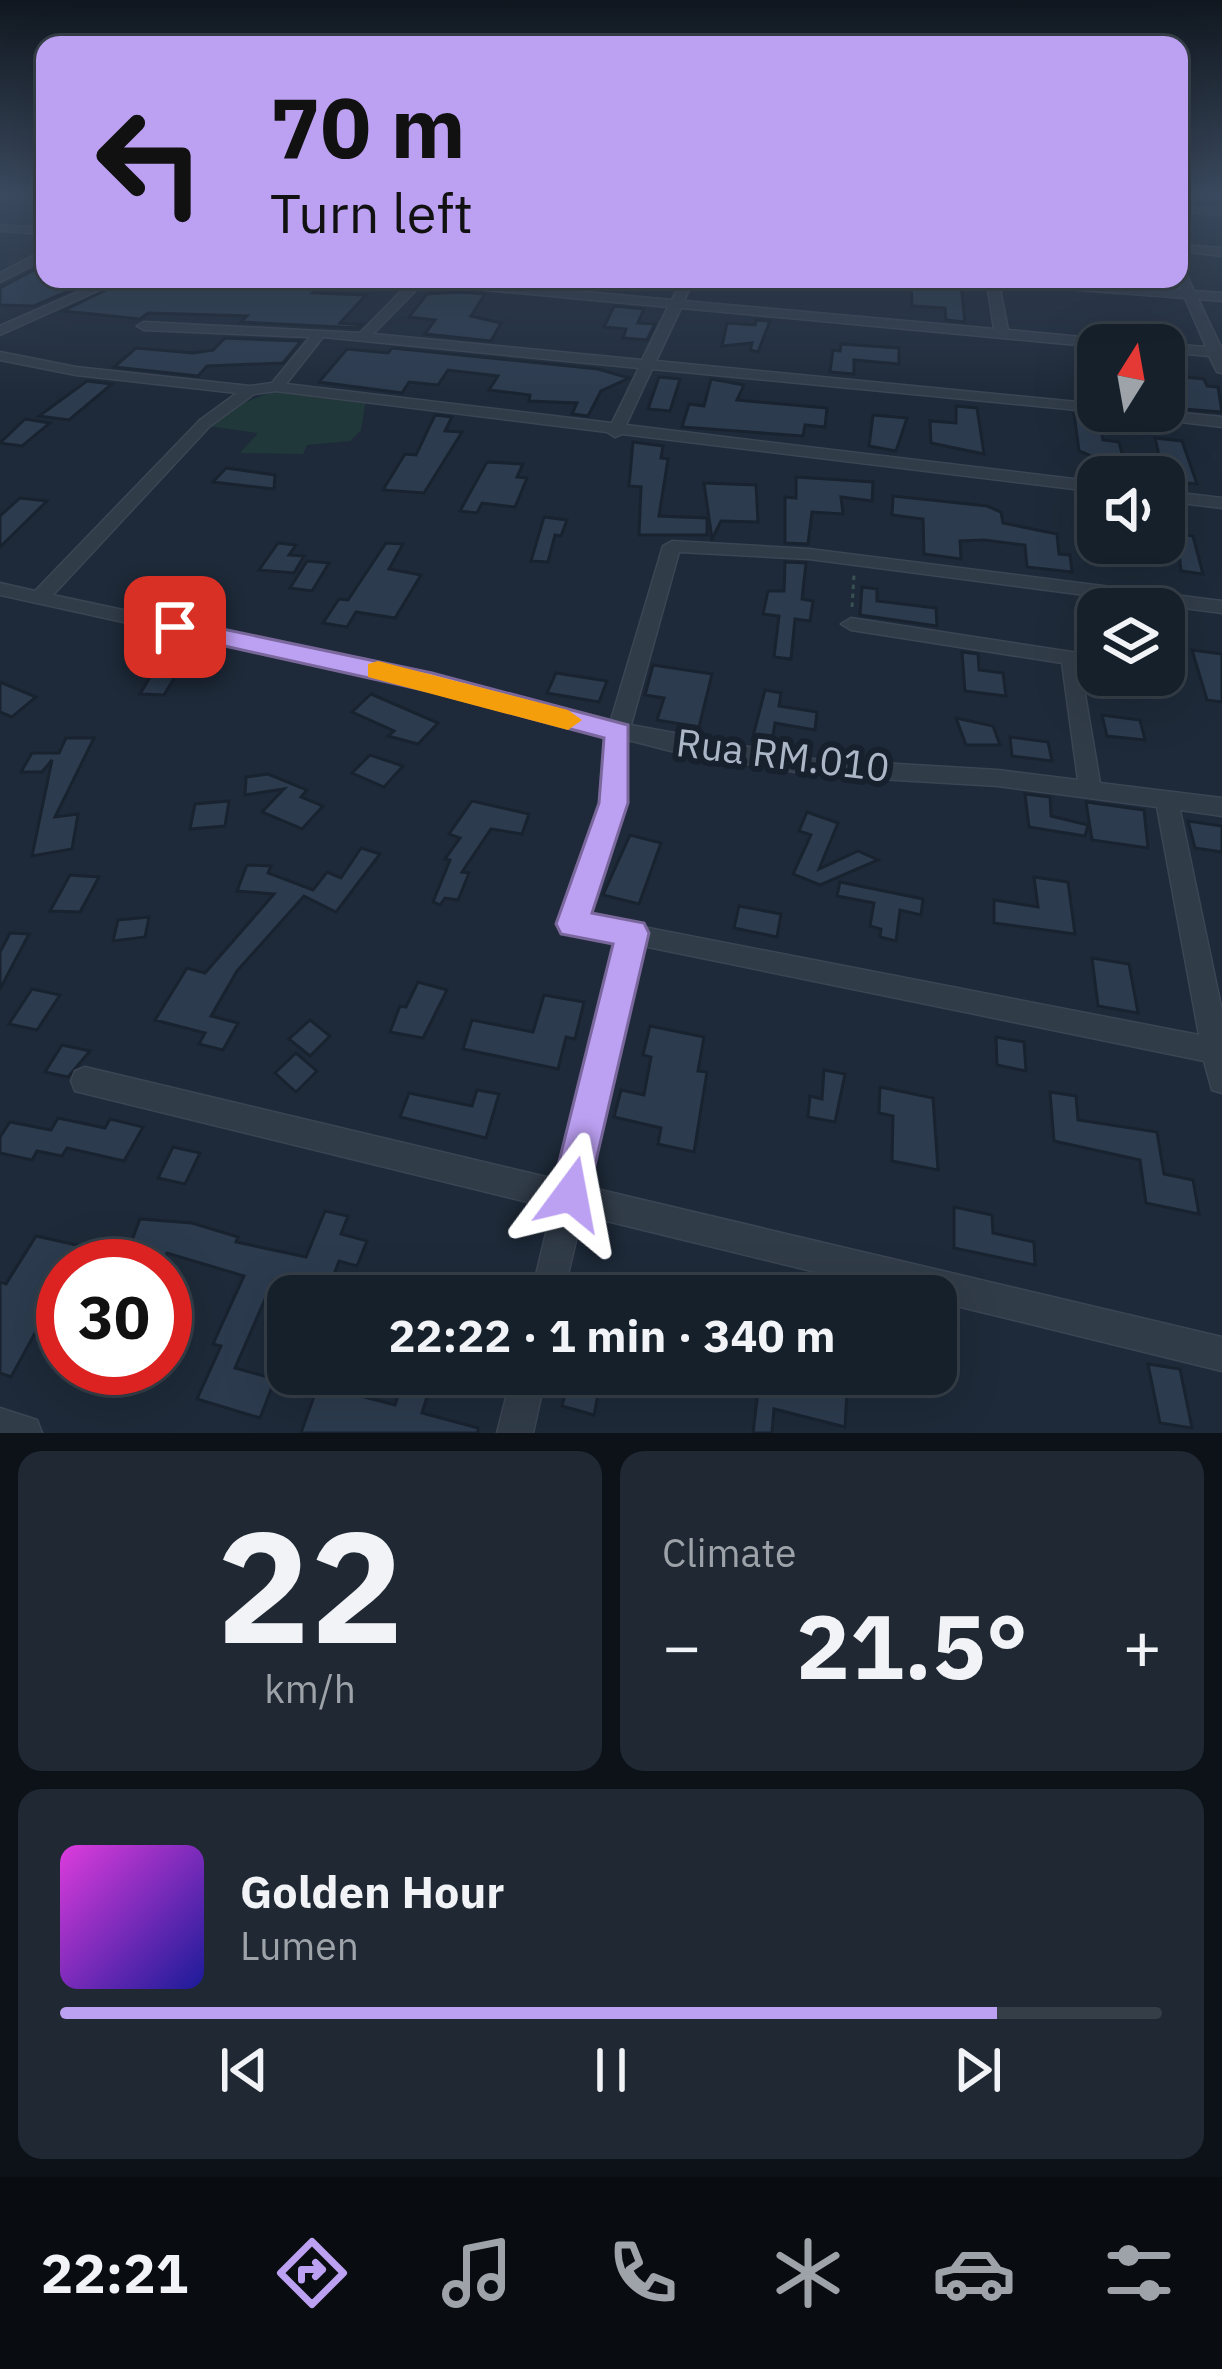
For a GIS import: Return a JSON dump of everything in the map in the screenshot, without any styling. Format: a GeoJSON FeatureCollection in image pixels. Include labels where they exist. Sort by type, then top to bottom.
{"type":"FeatureCollection","features":[{"type":"Feature","properties":{"kind":"street"},"geometry":{"type":"LineString","coordinates":[[0,278],[28,263]]}},
{"type":"Feature","properties":{"kind":"street"},"geometry":{"type":"LineString","coordinates":[[0,331],[98,288]]}},
{"type":"Feature","properties":{"kind":"street"},"geometry":{"type":"LineString","coordinates":[[364,337],[407,288]]}},
{"type":"Feature","properties":{"kind":"street"},"geometry":{"type":"LineString","coordinates":[[501,288],[1077,341]]}},
{"type":"Feature","properties":{"kind":"street"},"geometry":{"type":"LineString","coordinates":[[616,432],[684,288]]}},
{"type":"Feature","properties":{"kind":"street"},"geometry":{"type":"LineString","coordinates":[[994,288],[1002,334]]}},
{"type":"Feature","properties":{"kind":"street"},"geometry":{"type":"LineString","coordinates":[[1110,288],[1222,298]]}},
{"type":"Feature","properties":{"kind":"street"},"geometry":{"type":"LineString","coordinates":[[1186,288],[1222,370]]}},
{"type":"Feature","properties":{"kind":"street"},"geometry":{"type":"LineString","coordinates":[[0,315],[24,321]]}},
{"type":"Feature","properties":{"kind":"street"},"geometry":{"type":"LineString","coordinates":[[145,326],[320,333],[1077,406]]}},
{"type":"Feature","properties":{"kind":"street"},"geometry":{"type":"LineString","coordinates":[[276,387],[320,333]]}},
{"type":"Feature","properties":{"kind":"street"},"geometry":{"type":"LineString","coordinates":[[1185,351],[1218,353]]}},
{"type":"Feature","properties":{"kind":"street"},"geometry":{"type":"LineString","coordinates":[[0,356],[76,371],[250,390],[276,387],[1077,485]]}},
{"type":"Feature","properties":{"kind":"street"},"geometry":{"type":"LineString","coordinates":[[39,598],[205,423],[250,390]]}},
{"type":"Feature","properties":{"kind":"street"},"geometry":{"type":"LineString","coordinates":[[1185,418],[1222,422]]}},
{"type":"Feature","properties":{"kind":"street"},"geometry":{"type":"LineString","coordinates":[[1185,499],[1222,503]]}},
{"type":"Feature","properties":{"kind":"street"},"geometry":{"type":"LineString","coordinates":[[1220,1052],[572,924],[614,803],[618,732],[672,546],[729,546],[1222,607]]}},
{"type":"Feature","properties":{"kind":"street","name":"Rua RM.010"},"geometry":{"type":"LineString","coordinates":[[0,589],[449,686],[618,732],[812,766],[884,767],[1222,808]]}},
{"type":"Feature","properties":{"kind":"street"},"geometry":{"type":"LineString","coordinates":[[851,624],[1071,658],[1090,789]]}},
{"type":"Feature","properties":{"kind":"street"},"geometry":{"type":"LineString","coordinates":[[1167,800],[1222,1080]]}},
{"type":"Feature","properties":{"kind":"street"},"geometry":{"type":"LineString","coordinates":[[552,1275],[633,933]]}},
{"type":"Feature","properties":{"kind":"street"},"geometry":{"type":"LineString","coordinates":[[85,1081],[1222,1354]]}},
{"type":"Feature","properties":{"kind":"street"},"geometry":{"type":"LineString","coordinates":[[514,1433],[524,1395]]}},
{"type":"Feature","properties":{"kind":"street"},"geometry":{"type":"LineString","coordinates":[[0,1426],[23,1433]]}},
{"type":"Feature","properties":{"kind":"path"},"geometry":{"type":"LineString","coordinates":[[851,624],[855,561]]}},
{"type":"Feature","properties":{"kind":"green space"},"geometry":{"type":"Polygon","coordinates":[[[280,389],[366,399],[361,430],[350,441],[307,445],[303,454],[240,453],[258,433],[208,426],[237,405],[280,389]]]}},
{"type":"Feature","properties":{"kind":"building"},"geometry":{"type":"Polygon","coordinates":[[[36,269],[36,288],[76,288],[34,306],[0,305],[0,288],[36,269]]]}},
{"type":"Feature","properties":{"kind":"building"},"geometry":{"type":"Polygon","coordinates":[[[110,288],[319,288],[313,293],[366,295],[340,323],[362,325],[358,328],[241,322],[247,316],[148,313],[140,319],[63,311],[110,288]]]}},
{"type":"Feature","properties":{"kind":"building"},"geometry":{"type":"Polygon","coordinates":[[[911,288],[961,288],[965,322],[946,320],[945,308],[912,306],[911,288]]]}},
{"type":"Feature","properties":{"kind":"building"},"geometry":{"type":"Polygon","coordinates":[[[427,294],[485,294],[471,316],[501,323],[491,341],[425,334],[435,320],[409,317],[427,294]]]}},
{"type":"Feature","properties":{"kind":"building"},"geometry":{"type":"Polygon","coordinates":[[[614,306],[644,309],[638,323],[655,324],[647,340],[623,338],[626,329],[604,327],[614,306]]]}},
{"type":"Feature","properties":{"kind":"building"},"geometry":{"type":"Polygon","coordinates":[[[756,320],[770,321],[758,352],[750,350],[752,343],[722,346],[727,323],[755,325],[756,320]]]}},
{"type":"Feature","properties":{"kind":"building"},"geometry":{"type":"Polygon","coordinates":[[[225,338],[301,341],[283,363],[207,366],[198,376],[114,367],[136,348],[193,353],[213,350],[225,338]]]}},
{"type":"Feature","properties":{"kind":"building"},"geometry":{"type":"Polygon","coordinates":[[[841,344],[899,348],[899,364],[854,360],[854,374],[830,372],[833,350],[840,351],[841,344]]]}},
{"type":"Feature","properties":{"kind":"building"},"geometry":{"type":"Polygon","coordinates":[[[392,348],[598,369],[629,378],[601,391],[588,416],[572,414],[577,403],[529,401],[530,395],[489,390],[498,376],[448,370],[438,385],[409,382],[402,393],[319,382],[347,349],[388,353],[392,348]]]}},
{"type":"Feature","properties":{"kind":"building"},"geometry":{"type":"Polygon","coordinates":[[[659,377],[680,379],[670,411],[648,409],[659,377]]]}},
{"type":"Feature","properties":{"kind":"building"},"geometry":{"type":"Polygon","coordinates":[[[1185,377],[1204,379],[1207,386],[1218,387],[1222,412],[1185,409],[1185,377]]]}},
{"type":"Feature","properties":{"kind":"building"},"geometry":{"type":"Polygon","coordinates":[[[711,379],[744,385],[737,400],[827,408],[825,427],[805,425],[803,436],[682,427],[689,404],[704,406],[711,379]]]}},
{"type":"Feature","properties":{"kind":"building"},"geometry":{"type":"Polygon","coordinates":[[[87,381],[112,384],[69,420],[39,416],[87,381]]]}},
{"type":"Feature","properties":{"kind":"building"},"geometry":{"type":"Polygon","coordinates":[[[956,406],[977,408],[984,454],[931,443],[930,421],[956,423],[956,406]]]}},
{"type":"Feature","properties":{"kind":"building"},"geometry":{"type":"Polygon","coordinates":[[[1074,414],[1077,432],[1101,432],[1103,440],[1119,442],[1123,456],[1092,456],[1079,451],[1074,414]]]}},
{"type":"Feature","properties":{"kind":"building"},"geometry":{"type":"Polygon","coordinates":[[[435,415],[452,417],[445,431],[462,432],[424,493],[383,490],[405,454],[416,455],[435,415]]]}},
{"type":"Feature","properties":{"kind":"building"},"geometry":{"type":"Polygon","coordinates":[[[873,415],[907,418],[896,451],[869,446],[873,415]]]}},
{"type":"Feature","properties":{"kind":"building"},"geometry":{"type":"Polygon","coordinates":[[[25,419],[50,423],[22,446],[0,443],[25,419]]]}},
{"type":"Feature","properties":{"kind":"building"},"geometry":{"type":"Polygon","coordinates":[[[1155,438],[1182,441],[1197,484],[1185,483],[1185,456],[1159,456],[1155,438]]]}},
{"type":"Feature","properties":{"kind":"building"},"geometry":{"type":"Polygon","coordinates":[[[633,442],[663,446],[661,458],[668,459],[659,516],[707,518],[707,535],[639,535],[641,487],[629,486],[633,442]]]}},
{"type":"Feature","properties":{"kind":"building"},"geometry":{"type":"Polygon","coordinates":[[[487,462],[523,464],[517,477],[527,478],[515,507],[482,503],[477,513],[460,511],[487,462]]]}},
{"type":"Feature","properties":{"kind":"building"},"geometry":{"type":"Polygon","coordinates":[[[226,468],[275,475],[274,489],[213,482],[226,468]]]}},
{"type":"Feature","properties":{"kind":"building"},"geometry":{"type":"Polygon","coordinates":[[[796,477],[873,482],[872,501],[841,497],[843,514],[812,512],[808,544],[785,543],[785,497],[796,498],[796,477]]]}},
{"type":"Feature","properties":{"kind":"building"},"geometry":{"type":"Polygon","coordinates":[[[704,483],[756,485],[758,522],[721,521],[712,539],[704,483]]]}},
{"type":"Feature","properties":{"kind":"building"},"geometry":{"type":"Polygon","coordinates":[[[893,496],[987,506],[1001,512],[1003,523],[1057,534],[1059,554],[1070,555],[1072,572],[1027,567],[1025,545],[984,540],[960,541],[961,559],[924,554],[923,519],[892,515],[893,496]]]}},
{"type":"Feature","properties":{"kind":"building"},"geometry":{"type":"Polygon","coordinates":[[[20,498],[47,501],[0,547],[0,516],[20,498]]]}},
{"type":"Feature","properties":{"kind":"building"},"geometry":{"type":"Polygon","coordinates":[[[544,517],[567,520],[561,536],[555,535],[548,562],[531,561],[544,517]]]}},
{"type":"Feature","properties":{"kind":"building"},"geometry":{"type":"Polygon","coordinates":[[[1185,535],[1193,536],[1203,574],[1181,571],[1185,535]]]}},
{"type":"Feature","properties":{"kind":"building"},"geometry":{"type":"Polygon","coordinates":[[[278,543],[296,545],[289,555],[304,556],[294,573],[259,570],[278,543]]]}},
{"type":"Feature","properties":{"kind":"building"},"geometry":{"type":"Polygon","coordinates":[[[386,543],[403,544],[389,569],[421,575],[395,618],[356,612],[347,627],[323,623],[339,599],[348,600],[386,543]]]}},
{"type":"Feature","properties":{"kind":"building"},"geometry":{"type":"Polygon","coordinates":[[[307,561],[329,563],[312,591],[290,588],[307,561]]]}},
{"type":"Feature","properties":{"kind":"building"},"geometry":{"type":"Polygon","coordinates":[[[785,562],[806,563],[802,599],[813,601],[810,621],[795,619],[791,659],[774,657],[779,616],[763,614],[768,591],[784,591],[785,562]]]}},
{"type":"Feature","properties":{"kind":"building"},"geometry":{"type":"Polygon","coordinates":[[[862,587],[877,589],[877,601],[936,608],[937,626],[860,615],[862,587]]]}},
{"type":"Feature","properties":{"kind":"building"},"geometry":{"type":"Polygon","coordinates":[[[170,643],[194,645],[164,695],[140,694],[170,643]]]}},
{"type":"Feature","properties":{"kind":"building"},"geometry":{"type":"Polygon","coordinates":[[[1192,650],[1222,654],[1222,702],[1207,700],[1192,650]]]}},
{"type":"Feature","properties":{"kind":"building"},"geometry":{"type":"Polygon","coordinates":[[[962,652],[978,654],[979,670],[1003,673],[1006,696],[965,691],[962,652]]]}},
{"type":"Feature","properties":{"kind":"building"},"geometry":{"type":"Polygon","coordinates":[[[653,665],[712,674],[699,727],[657,720],[664,698],[645,695],[653,665]]]}},
{"type":"Feature","properties":{"kind":"building"},"geometry":{"type":"Polygon","coordinates":[[[556,673],[607,681],[599,702],[547,693],[556,673]]]}},
{"type":"Feature","properties":{"kind":"building"},"geometry":{"type":"Polygon","coordinates":[[[0,682],[36,697],[12,717],[0,712],[0,682]]]}},
{"type":"Feature","properties":{"kind":"building"},"geometry":{"type":"Polygon","coordinates":[[[765,690],[781,693],[779,706],[817,712],[815,730],[775,723],[771,747],[752,740],[765,690]]]}},
{"type":"Feature","properties":{"kind":"building"},"geometry":{"type":"Polygon","coordinates":[[[371,694],[438,723],[418,744],[388,736],[394,731],[352,712],[371,694]]]}},
{"type":"Feature","properties":{"kind":"building"},"geometry":{"type":"Polygon","coordinates":[[[1102,715],[1140,720],[1145,740],[1107,736],[1102,715]]]}},
{"type":"Feature","properties":{"kind":"building"},"geometry":{"type":"Polygon","coordinates":[[[956,718],[993,726],[1000,745],[966,745],[956,718]]]}},
{"type":"Feature","properties":{"kind":"building"},"geometry":{"type":"Polygon","coordinates":[[[1010,737],[1048,742],[1052,761],[1012,756],[1010,737]]]}},
{"type":"Feature","properties":{"kind":"building"},"geometry":{"type":"Polygon","coordinates":[[[66,738],[94,738],[55,817],[78,814],[72,849],[32,856],[52,760],[42,772],[21,772],[32,753],[59,753],[66,738]]]}},
{"type":"Feature","properties":{"kind":"building"},"geometry":{"type":"Polygon","coordinates":[[[370,755],[403,766],[384,787],[352,773],[370,755]]]}},
{"type":"Feature","properties":{"kind":"building"},"geometry":{"type":"Polygon","coordinates":[[[268,774],[307,790],[301,797],[323,806],[302,829],[262,812],[284,789],[245,795],[246,777],[268,774]]]}},
{"type":"Feature","properties":{"kind":"building"},"geometry":{"type":"Polygon","coordinates":[[[1025,794],[1050,797],[1051,816],[1088,825],[1085,836],[1029,827],[1025,794]]]}},
{"type":"Feature","properties":{"kind":"building"},"geometry":{"type":"Polygon","coordinates":[[[229,801],[225,826],[190,829],[195,804],[229,801]]]}},
{"type":"Feature","properties":{"kind":"building"},"geometry":{"type":"Polygon","coordinates":[[[472,801],[529,814],[522,834],[491,829],[462,872],[469,873],[458,900],[445,898],[440,905],[433,902],[450,860],[445,859],[460,838],[449,834],[472,801]]]}},
{"type":"Feature","properties":{"kind":"building"},"geometry":{"type":"Polygon","coordinates":[[[1086,802],[1144,810],[1148,848],[1092,840],[1086,802]]]}},
{"type":"Feature","properties":{"kind":"building"},"geometry":{"type":"Polygon","coordinates":[[[807,812],[838,823],[819,869],[858,851],[878,860],[820,885],[793,874],[811,835],[799,831],[807,812]]]}},
{"type":"Feature","properties":{"kind":"building"},"geometry":{"type":"Polygon","coordinates":[[[1188,821],[1222,826],[1222,852],[1195,848],[1188,821]]]}},
{"type":"Feature","properties":{"kind":"building"},"geometry":{"type":"Polygon","coordinates":[[[630,835],[661,843],[639,904],[603,895],[630,835]]]}},
{"type":"Feature","properties":{"kind":"building"},"geometry":{"type":"Polygon","coordinates":[[[361,848],[380,854],[336,912],[304,896],[237,971],[211,1016],[238,1023],[223,1050],[199,1044],[205,1033],[155,1020],[187,968],[205,973],[274,894],[237,891],[247,865],[271,866],[268,873],[313,890],[327,872],[341,878],[361,848]]]}},
{"type":"Feature","properties":{"kind":"building"},"geometry":{"type":"Polygon","coordinates":[[[70,875],[99,877],[80,912],[50,911],[70,875]]]}},
{"type":"Feature","properties":{"kind":"building"},"geometry":{"type":"Polygon","coordinates":[[[1034,877],[1068,882],[1075,934],[994,923],[994,900],[1038,907],[1034,877]]]}},
{"type":"Feature","properties":{"kind":"building"},"geometry":{"type":"Polygon","coordinates":[[[840,882],[923,899],[921,915],[900,910],[896,941],[880,937],[881,929],[870,926],[874,903],[837,896],[840,882]]]}},
{"type":"Feature","properties":{"kind":"building"},"geometry":{"type":"Polygon","coordinates":[[[739,906],[781,914],[777,937],[734,928],[739,906]]]}},
{"type":"Feature","properties":{"kind":"building"},"geometry":{"type":"Polygon","coordinates":[[[149,917],[145,937],[113,941],[118,920],[149,917]]]}},
{"type":"Feature","properties":{"kind":"building"},"geometry":{"type":"Polygon","coordinates":[[[10,933],[29,934],[0,989],[0,952],[10,933]]]}},
{"type":"Feature","properties":{"kind":"building"},"geometry":{"type":"Polygon","coordinates":[[[1092,958],[1129,964],[1138,1013],[1098,1006],[1092,958]]]}},
{"type":"Feature","properties":{"kind":"building"},"geometry":{"type":"Polygon","coordinates":[[[418,982],[447,990],[423,1038],[390,1032],[400,1006],[406,1007],[418,982]]]}},
{"type":"Feature","properties":{"kind":"building"},"geometry":{"type":"Polygon","coordinates":[[[32,989],[60,995],[37,1030],[9,1024],[32,989]]]}},
{"type":"Feature","properties":{"kind":"building"},"geometry":{"type":"Polygon","coordinates":[[[544,995],[584,1002],[575,1039],[566,1037],[558,1069],[463,1049],[472,1020],[533,1032],[544,995]]]}},
{"type":"Feature","properties":{"kind":"building"},"geometry":{"type":"Polygon","coordinates":[[[310,1020],[330,1036],[310,1056],[289,1039],[310,1020]]]}},
{"type":"Feature","properties":{"kind":"building"},"geometry":{"type":"Polygon","coordinates":[[[650,1026],[704,1037],[698,1071],[707,1072],[694,1152],[658,1144],[661,1128],[614,1117],[621,1090],[644,1095],[651,1057],[643,1055],[650,1026]]]}},
{"type":"Feature","properties":{"kind":"building"},"geometry":{"type":"Polygon","coordinates":[[[996,1037],[1024,1042],[1026,1071],[997,1065],[996,1037]]]}},
{"type":"Feature","properties":{"kind":"building"},"geometry":{"type":"Polygon","coordinates":[[[62,1045],[90,1051],[68,1077],[45,1072],[62,1045]]]}},
{"type":"Feature","properties":{"kind":"building"},"geometry":{"type":"Polygon","coordinates":[[[296,1053],[317,1071],[296,1092],[275,1073],[296,1053]]]}},
{"type":"Feature","properties":{"kind":"building"},"geometry":{"type":"Polygon","coordinates":[[[824,1070],[845,1074],[835,1122],[808,1117],[810,1096],[822,1099],[824,1070]]]}},
{"type":"Feature","properties":{"kind":"building"},"geometry":{"type":"Polygon","coordinates":[[[880,1087],[933,1098],[938,1170],[892,1161],[893,1116],[879,1113],[880,1087]]]}},
{"type":"Feature","properties":{"kind":"building"},"geometry":{"type":"Polygon","coordinates":[[[477,1090],[499,1094],[486,1138],[400,1117],[409,1093],[472,1106],[477,1090]]]}},
{"type":"Feature","properties":{"kind":"building"},"geometry":{"type":"Polygon","coordinates":[[[1050,1092],[1076,1096],[1078,1120],[1157,1132],[1164,1174],[1193,1180],[1199,1214],[1146,1203],[1140,1160],[1054,1141],[1050,1092]]]}},
{"type":"Feature","properties":{"kind":"building"},"geometry":{"type":"Polygon","coordinates":[[[58,1118],[105,1128],[110,1119],[143,1127],[124,1161],[67,1148],[62,1156],[37,1151],[32,1160],[0,1153],[0,1137],[10,1122],[51,1130],[58,1118]]]}},
{"type":"Feature","properties":{"kind":"building"},"geometry":{"type":"Polygon","coordinates":[[[173,1147],[200,1153],[185,1184],[158,1178],[173,1147]]]}},
{"type":"Feature","properties":{"kind":"building"},"geometry":{"type":"Polygon","coordinates":[[[954,1207],[992,1215],[993,1233],[1034,1242],[1035,1265],[954,1248],[954,1207]]]}},
{"type":"Feature","properties":{"kind":"building"},"geometry":{"type":"Polygon","coordinates":[[[325,1211],[348,1216],[341,1234],[367,1241],[357,1266],[339,1261],[334,1275],[267,1275],[267,1295],[235,1368],[267,1377],[269,1395],[260,1418],[197,1399],[221,1346],[213,1344],[244,1276],[192,1260],[192,1239],[132,1239],[140,1219],[192,1223],[238,1237],[236,1242],[306,1257],[325,1211]]]}},
{"type":"Feature","properties":{"kind":"building"},"geometry":{"type":"Polygon","coordinates":[[[36,1236],[50,1239],[36,1239],[36,1331],[11,1377],[0,1373],[0,1282],[6,1284],[36,1236]]]}},
{"type":"Feature","properties":{"kind":"building"},"geometry":{"type":"Polygon","coordinates":[[[1148,1364],[1180,1369],[1192,1428],[1160,1423],[1148,1364]]]}},
{"type":"Feature","properties":{"kind":"building"},"geometry":{"type":"Polygon","coordinates":[[[314,1395],[356,1395],[395,1405],[398,1395],[428,1395],[422,1413],[478,1428],[478,1433],[301,1433],[314,1395]]]}},
{"type":"Feature","properties":{"kind":"building"},"geometry":{"type":"Polygon","coordinates":[[[565,1395],[598,1395],[594,1415],[562,1406],[565,1395]]]}},
{"type":"Feature","properties":{"kind":"building"},"geometry":{"type":"Polygon","coordinates":[[[758,1395],[847,1395],[845,1427],[774,1409],[772,1433],[753,1433],[758,1395]]]}},
{"type":"Feature","properties":{"kind":"slow traffic"},"geometry":{"type":"LineString","coordinates":[[378,670],[568,720]]}},
{"type":"Feature","properties":{"kind":"route"},"geometry":{"type":"LineString","coordinates":[[175,627],[432,682],[618,732],[614,803],[572,924],[633,933],[571,1194]]}}]}
